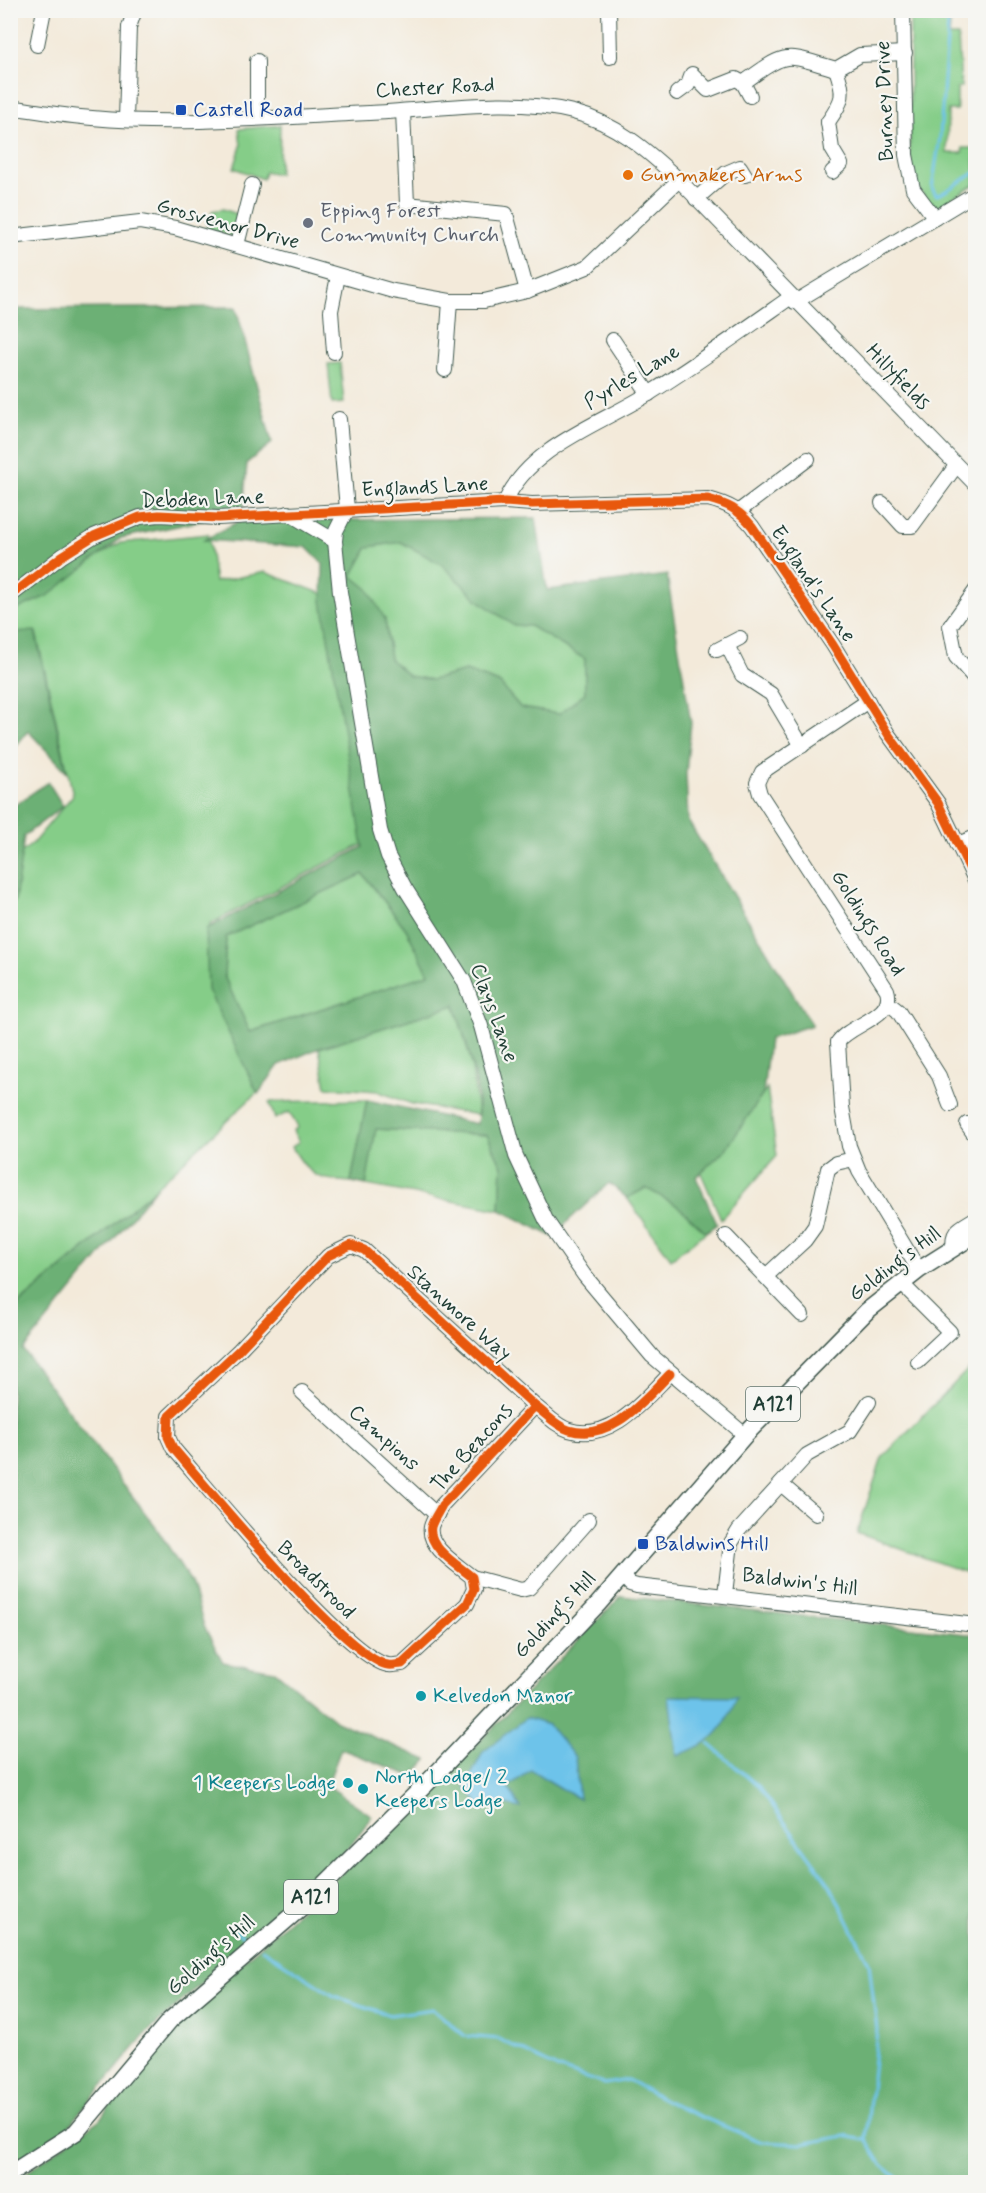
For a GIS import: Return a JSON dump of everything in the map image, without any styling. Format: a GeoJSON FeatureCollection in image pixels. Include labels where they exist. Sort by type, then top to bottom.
{"type":"FeatureCollection","features":[{"type":"Feature","properties":{"kind":"main road","name":"Golding's Hill"},"geometry":{"type":"LineString","coordinates":[[10,2174],[76,2132],[170,2020],[303,1905],[378,1832],[623,1575],[745,1435],[867,1311],[919,1270],[975,1234]]}},
{"type":"Feature","properties":{"kind":"street"},"geometry":{"type":"LineString","coordinates":[[37,45],[44,10]]}},
{"type":"Feature","properties":{"kind":"street"},"geometry":{"type":"LineString","coordinates":[[126,119],[129,27],[135,10]]}},
{"type":"Feature","properties":{"kind":"street"},"geometry":{"type":"LineString","coordinates":[[609,10],[610,57]]}},
{"type":"Feature","properties":{"kind":"street","name":"Burney Drive"},"geometry":{"type":"LineString","coordinates":[[903,10],[906,155],[913,189],[935,218]]}},
{"type":"Feature","properties":{"kind":"street"},"geometry":{"type":"LineString","coordinates":[[743,83],[777,59],[789,56],[836,69],[860,55],[905,53]]}},
{"type":"Feature","properties":{"kind":"street"},"geometry":{"type":"LineString","coordinates":[[257,61],[257,118]]}},
{"type":"Feature","properties":{"kind":"street"},"geometry":{"type":"LineString","coordinates":[[832,172],[841,164],[832,149],[832,125],[841,104],[843,89],[836,69]]}},
{"type":"Feature","properties":{"kind":"street"},"geometry":{"type":"LineString","coordinates":[[676,93],[688,85],[692,75],[708,90],[732,80],[743,83],[750,96]]}},
{"type":"Feature","properties":{"kind":"street","name":"Chester Road"},"geometry":{"type":"LineString","coordinates":[[10,107],[92,118],[126,119],[257,118],[519,105],[574,112],[630,139],[679,180],[793,299]]}},
{"type":"Feature","properties":{"kind":"street"},"geometry":{"type":"LineString","coordinates":[[403,111],[407,204],[506,214],[527,291]]}},
{"type":"Feature","properties":{"kind":"street"},"geometry":{"type":"LineString","coordinates":[[813,119],[832,125]]}},
{"type":"Feature","properties":{"kind":"street"},"geometry":{"type":"LineString","coordinates":[[696,199],[726,173],[740,166]]}},
{"type":"Feature","properties":{"kind":"street","name":"Grosvenor Drive"},"geometry":{"type":"LineString","coordinates":[[10,237],[140,222],[175,228],[393,291],[450,301],[484,301],[527,291],[587,267],[679,180]]}},
{"type":"Feature","properties":{"kind":"street"},"geometry":{"type":"LineString","coordinates":[[237,245],[252,186]]}},
{"type":"Feature","properties":{"kind":"street","name":"Pyrles Lane"},"geometry":{"type":"LineString","coordinates":[[504,501],[519,477],[548,452],[649,394],[793,299],[975,193]]}},
{"type":"Feature","properties":{"kind":"street"},"geometry":{"type":"LineString","coordinates":[[334,352],[331,311],[338,276]]}},
{"type":"Feature","properties":{"kind":"street","name":"Hillyfields"},"geometry":{"type":"LineString","coordinates":[[793,299],[975,485]]}},
{"type":"Feature","properties":{"kind":"street"},"geometry":{"type":"LineString","coordinates":[[444,370],[450,301]]}},
{"type":"Feature","properties":{"kind":"street"},"geometry":{"type":"LineString","coordinates":[[613,340],[649,394]]}},
{"type":"Feature","properties":{"kind":"street"},"geometry":{"type":"LineString","coordinates":[[339,419],[347,509]]}},
{"type":"Feature","properties":{"kind":"street"},"geometry":{"type":"LineString","coordinates":[[739,511],[808,459]]}},
{"type":"Feature","properties":{"kind":"street"},"geometry":{"type":"LineString","coordinates":[[882,503],[903,526],[912,526],[957,466]]}},
{"type":"Feature","properties":{"kind":"street","name":"England's Lane"},"geometry":{"type":"LineString","coordinates":[[504,501],[532,504],[708,499],[729,504],[739,511],[753,526],[938,803],[975,882]]}},
{"type":"Feature","properties":{"kind":"street","name":"Englands Lane"},"geometry":{"type":"LineString","coordinates":[[347,509],[504,501]]}},
{"type":"Feature","properties":{"kind":"street","name":"Debden Lane"},"geometry":{"type":"LineString","coordinates":[[10,596],[62,556],[94,536],[140,517],[159,514],[218,518],[347,509]]}},
{"type":"Feature","properties":{"kind":"street","name":"Clays Lane"},"geometry":{"type":"LineString","coordinates":[[347,509],[336,531],[335,541],[340,592],[380,830],[388,856],[405,888],[464,981],[481,1026],[516,1156],[546,1220],[584,1275],[670,1374],[745,1435]]}},
{"type":"Feature","properties":{"kind":"street"},"geometry":{"type":"LineString","coordinates":[[288,513],[335,541]]}},
{"type":"Feature","properties":{"kind":"street"},"geometry":{"type":"LineString","coordinates":[[975,590],[950,626],[956,657],[975,680]]}},
{"type":"Feature","properties":{"kind":"street"},"geometry":{"type":"LineString","coordinates":[[740,638],[722,647],[742,675],[771,694],[802,746]]}},
{"type":"Feature","properties":{"kind":"street","name":"Goldings Road"},"geometry":{"type":"LineString","coordinates":[[868,701],[762,772],[758,777],[758,789],[882,982],[889,997],[888,1003],[880,1013],[838,1042],[842,1107],[854,1159],[919,1270]]}},
{"type":"Feature","properties":{"kind":"street"},"geometry":{"type":"LineString","coordinates":[[957,844],[975,837]]}},
{"type":"Feature","properties":{"kind":"street"},"geometry":{"type":"LineString","coordinates":[[888,1003],[897,1011],[939,1076],[950,1105]]}},
{"type":"Feature","properties":{"kind":"street"},"geometry":{"type":"LineString","coordinates":[[967,1124],[975,1137]]}},
{"type":"Feature","properties":{"kind":"street"},"geometry":{"type":"LineString","coordinates":[[766,1276],[805,1240],[815,1226],[828,1169],[836,1163],[854,1159]]}},
{"type":"Feature","properties":{"kind":"street"},"geometry":{"type":"LineString","coordinates":[[954,1248],[952,1238],[954,1232],[975,1218]]}},
{"type":"Feature","properties":{"kind":"street"},"geometry":{"type":"LineString","coordinates":[[726,1236],[802,1315]]}},
{"type":"Feature","properties":{"kind":"street","name":"Stanmore Way"},"geometry":{"type":"LineString","coordinates":[[238,1350],[328,1256],[351,1245],[364,1250],[535,1406],[559,1425],[571,1431],[601,1430],[613,1425],[628,1414],[670,1374]]}},
{"type":"Feature","properties":{"kind":"street"},"geometry":{"type":"LineString","coordinates":[[901,1283],[950,1332],[918,1362]]}},
{"type":"Feature","properties":{"kind":"street","name":"Broadstrood"},"geometry":{"type":"LineString","coordinates":[[238,1350],[169,1416],[168,1437],[173,1448],[253,1541],[329,1622],[367,1653],[387,1665],[402,1664],[467,1604],[474,1589],[472,1577]]}},
{"type":"Feature","properties":{"kind":"street","name":"Campions"},"geometry":{"type":"LineString","coordinates":[[302,1392],[437,1515]]}},
{"type":"Feature","properties":{"kind":"street"},"geometry":{"type":"LineString","coordinates":[[725,1594],[731,1543],[807,1455],[850,1431],[869,1402]]}},
{"type":"Feature","properties":{"kind":"street","name":"The Beacons"},"geometry":{"type":"LineString","coordinates":[[437,1515],[442,1505],[535,1406]]}},
{"type":"Feature","properties":{"kind":"street"},"geometry":{"type":"LineString","coordinates":[[781,1484],[816,1514]]}},
{"type":"Feature","properties":{"kind":"street"},"geometry":{"type":"LineString","coordinates":[[437,1515],[430,1535],[439,1548],[472,1577],[521,1590],[529,1588],[589,1520]]}},
{"type":"Feature","properties":{"kind":"street","name":"Baldwin's Hill"},"geometry":{"type":"LineString","coordinates":[[623,1575],[630,1584],[637,1586],[725,1594],[975,1625]]}},
{"type":"Feature","properties":{"kind":"green space"},"geometry":{"type":"Polygon","coordinates":[[[910,11],[951,11],[949,36],[958,36],[961,87],[957,88],[957,110],[948,110],[947,153],[962,153],[963,148],[975,148],[975,184],[935,209],[916,186],[910,155],[910,11]]]}},
{"type":"Feature","properties":{"kind":"green space"},"geometry":{"type":"Polygon","coordinates":[[[280,125],[279,174],[265,172],[263,179],[234,168],[241,146],[239,129],[280,125]]]}},
{"type":"Feature","properties":{"kind":"green space"},"geometry":{"type":"Polygon","coordinates":[[[223,209],[240,215],[235,237],[206,229],[212,211],[223,209]]]}},
{"type":"Feature","properties":{"kind":"green space"},"geometry":{"type":"Polygon","coordinates":[[[236,307],[272,443],[247,463],[243,512],[121,538],[49,595],[11,612],[11,309],[236,307]]]}},
{"type":"Feature","properties":{"kind":"green space"},"geometry":{"type":"Polygon","coordinates":[[[340,363],[344,403],[332,404],[328,364],[340,363]]]}},
{"type":"Feature","properties":{"kind":"green space"},"geometry":{"type":"Polygon","coordinates":[[[536,518],[547,590],[667,575],[691,723],[686,773],[688,821],[812,1025],[769,1039],[763,1094],[726,1149],[696,1177],[717,1224],[706,1232],[678,1206],[646,1188],[627,1198],[609,1183],[552,1236],[500,1210],[502,1166],[487,1135],[376,1129],[366,1185],[351,1182],[367,1100],[477,1124],[478,1095],[455,1005],[319,1048],[279,1065],[258,1094],[208,990],[206,929],[363,847],[322,601],[323,564],[306,547],[204,540],[239,521],[536,518]],[[401,542],[368,547],[352,576],[368,589],[385,619],[390,659],[409,676],[432,680],[466,671],[499,683],[521,708],[559,714],[585,693],[585,659],[530,626],[513,625],[478,600],[441,564],[401,542]],[[363,874],[226,937],[224,976],[250,1032],[429,974],[406,929],[363,874]]]}},
{"type":"Feature","properties":{"kind":"green space"},"geometry":{"type":"Polygon","coordinates":[[[208,534],[215,582],[265,572],[326,595],[367,842],[210,924],[212,984],[262,1088],[148,1195],[10,1311],[10,862],[33,843],[73,795],[36,632],[11,634],[11,607],[120,543],[208,534]]]}},
{"type":"Feature","properties":{"kind":"green space"},"geometry":{"type":"Polygon","coordinates":[[[401,542],[441,563],[478,600],[513,625],[530,626],[585,659],[585,693],[559,714],[521,708],[499,683],[466,671],[432,680],[409,676],[390,659],[385,619],[352,576],[368,547],[401,542]]]}},
{"type":"Feature","properties":{"kind":"green space"},"geometry":{"type":"Polygon","coordinates":[[[35,631],[67,772],[28,731],[11,752],[11,633],[35,631]]]}},
{"type":"Feature","properties":{"kind":"green space"},"geometry":{"type":"Polygon","coordinates":[[[48,782],[63,806],[24,836],[15,901],[11,904],[11,808],[48,782]]]}},
{"type":"Feature","properties":{"kind":"green space"},"geometry":{"type":"Polygon","coordinates":[[[363,874],[406,929],[429,974],[250,1032],[224,976],[226,937],[363,874]]]}},
{"type":"Feature","properties":{"kind":"green space"},"geometry":{"type":"Polygon","coordinates":[[[455,1005],[471,1061],[478,1115],[412,1104],[377,1091],[326,1087],[319,1048],[455,1005]]]}},
{"type":"Feature","properties":{"kind":"green space"},"geometry":{"type":"Polygon","coordinates":[[[767,1088],[777,1156],[721,1219],[700,1171],[730,1143],[767,1088]]]}},
{"type":"Feature","properties":{"kind":"green space"},"geometry":{"type":"Polygon","coordinates":[[[367,1100],[351,1182],[322,1178],[309,1170],[292,1147],[299,1142],[293,1131],[298,1127],[289,1112],[275,1119],[269,1102],[367,1100]]]}},
{"type":"Feature","properties":{"kind":"green space"},"geometry":{"type":"Polygon","coordinates":[[[375,1129],[487,1135],[502,1166],[500,1210],[366,1185],[375,1129]]]}},
{"type":"Feature","properties":{"kind":"green space"},"geometry":{"type":"Polygon","coordinates":[[[646,1188],[678,1206],[706,1232],[671,1259],[627,1198],[646,1188]]]}},
{"type":"Feature","properties":{"kind":"green space"},"geometry":{"type":"Polygon","coordinates":[[[154,1190],[23,1350],[157,1529],[191,1582],[204,1626],[223,1662],[275,1671],[336,1721],[427,1760],[412,1776],[341,1749],[327,1785],[372,1816],[349,1848],[144,2036],[68,2127],[11,2169],[11,1311],[154,1190]]]}},
{"type":"Feature","properties":{"kind":"green space"},"geometry":{"type":"Polygon","coordinates":[[[975,1362],[975,1576],[857,1533],[882,1458],[975,1362]]]}},
{"type":"Feature","properties":{"kind":"green space"},"geometry":{"type":"Polygon","coordinates":[[[621,1596],[975,1635],[975,2182],[14,2182],[100,2119],[125,2083],[189,2010],[444,1778],[621,1596]],[[548,1725],[495,1803],[520,1807],[507,1787],[531,1770],[579,1799],[548,1725]]]}},
{"type":"Feature","properties":{"kind":"water"},"geometry":{"type":"Polygon","coordinates":[[[669,1696],[737,1697],[726,1720],[715,1735],[677,1756],[669,1696]]]}},
{"type":"Feature","properties":{"kind":"water"},"geometry":{"type":"Polygon","coordinates":[[[526,1718],[548,1725],[575,1757],[579,1799],[531,1770],[508,1787],[521,1808],[495,1803],[484,1810],[465,1787],[483,1752],[526,1718]]]}},
{"type":"Feature","properties":{"kind":"waterway"},"geometry":{"type":"LineString","coordinates":[[949,10],[940,137],[932,188],[936,195],[941,194],[976,172]]}},
{"type":"Feature","properties":{"kind":"waterway"},"geometry":{"type":"LineString","coordinates":[[708,1743],[759,1787],[830,1885],[869,1963],[877,2029],[866,2140],[882,2165],[902,2182]]}},
{"type":"Feature","properties":{"kind":"waterway"},"geometry":{"type":"LineString","coordinates":[[231,1928],[252,1942]]}},
{"type":"Feature","properties":{"kind":"waterway"},"geometry":{"type":"LineString","coordinates":[[262,1949],[334,1996],[390,2015],[433,2009],[465,2036],[499,2039],[557,2068],[604,2084],[628,2080],[678,2107],[762,2142],[802,2144],[844,2136],[866,2140]]}},
{"type":"Feature","properties":{"kind":"cycle path"},"geometry":{"type":"LineString","coordinates":[[10,596],[62,556],[94,536],[140,517],[159,515],[218,518],[505,502],[532,504],[708,499],[715,501],[738,512],[752,526],[833,645],[888,734],[938,803],[976,882]]}},
{"type":"Feature","properties":{"kind":"cycle path"},"geometry":{"type":"LineString","coordinates":[[535,1406],[442,1505],[432,1524],[431,1534],[434,1542],[472,1577],[474,1589],[467,1604],[402,1664],[393,1665],[388,1665],[368,1655],[341,1634],[310,1604],[173,1448],[168,1437],[169,1416],[239,1350],[328,1256],[351,1245],[364,1250],[535,1406],[564,1428],[584,1432],[613,1425],[638,1406],[670,1374]]}},
{"type":"Feature","properties":{"kind":"place","name":"Castell Road"},"geometry":{"type":"Point","coordinates":[181,110]}},
{"type":"Feature","properties":{"kind":"place","name":"Gunmakers Arms"},"geometry":{"type":"Point","coordinates":[628,175]}},
{"type":"Feature","properties":{"kind":"place","name":"Epping Forest Community Church"},"geometry":{"type":"Point","coordinates":[308,223]}},
{"type":"Feature","properties":{"kind":"place","name":"Baldwins Hill"},"geometry":{"type":"Point","coordinates":[643,1544]}},
{"type":"Feature","properties":{"kind":"place","name":"Kelvedon Manor"},"geometry":{"type":"Point","coordinates":[421,1696]}},
{"type":"Feature","properties":{"kind":"place","name":"1 Keepers Lodge"},"geometry":{"type":"Point","coordinates":[348,1783]}},
{"type":"Feature","properties":{"kind":"place","name":"North Lodge/ 2 Keepers Lodge"},"geometry":{"type":"Point","coordinates":[363,1789]}}]}
